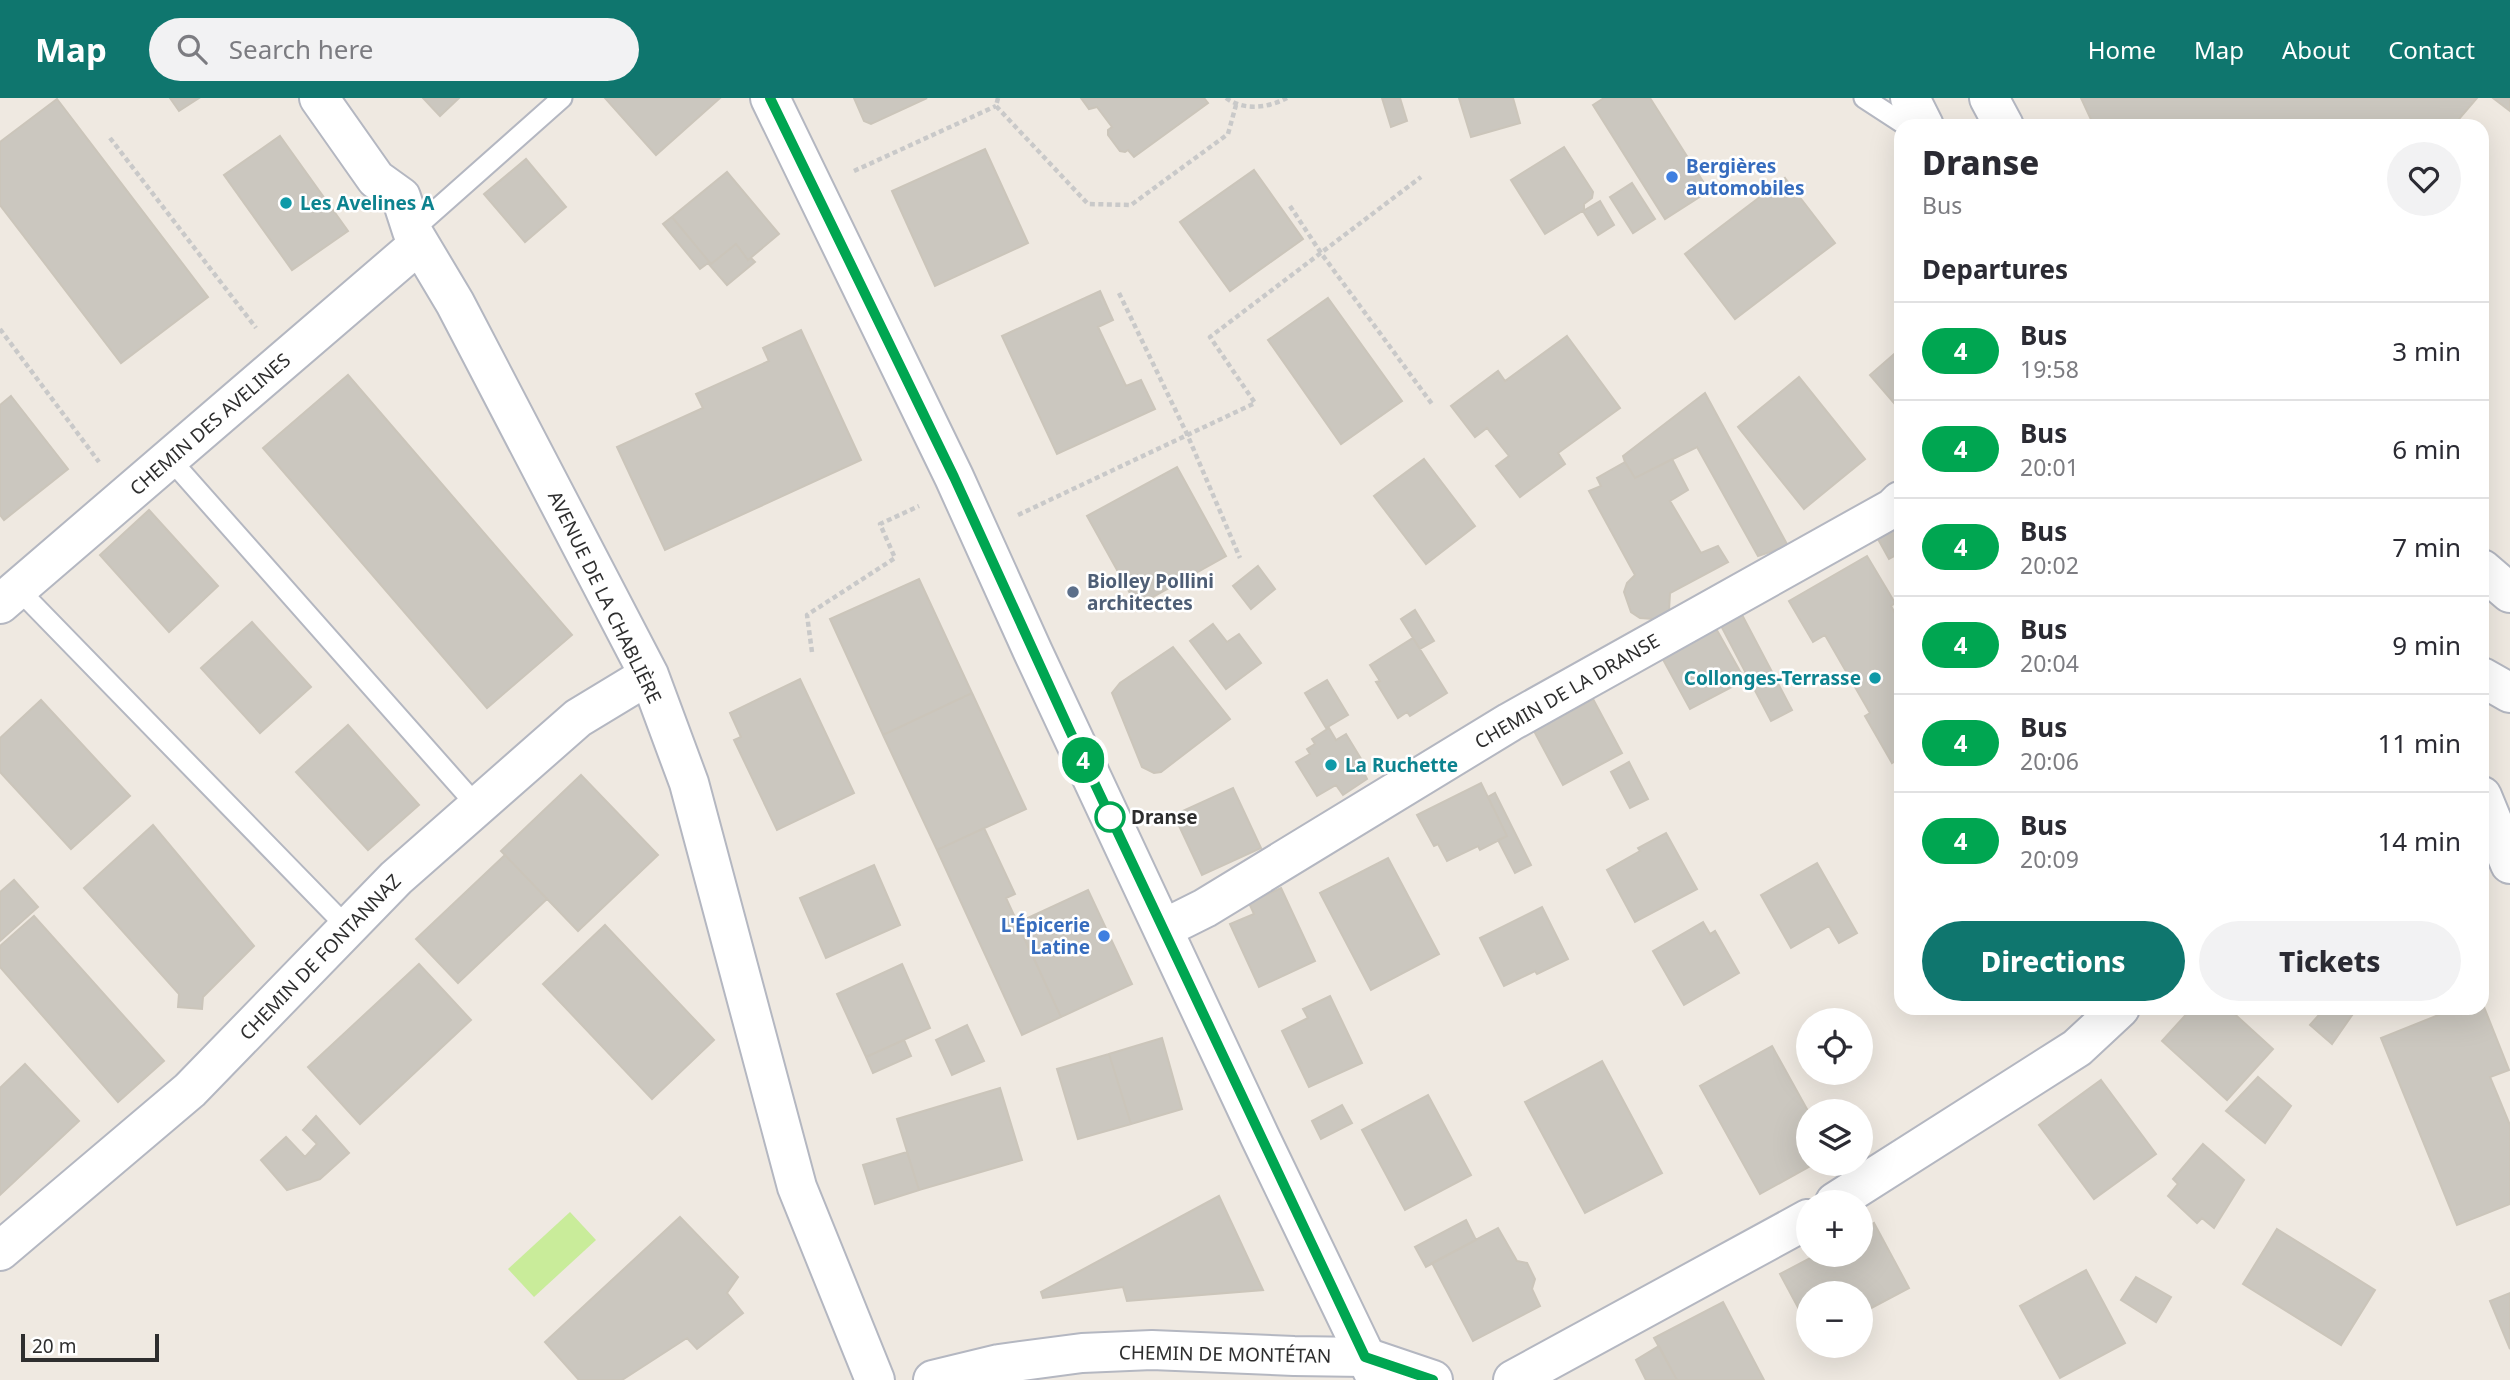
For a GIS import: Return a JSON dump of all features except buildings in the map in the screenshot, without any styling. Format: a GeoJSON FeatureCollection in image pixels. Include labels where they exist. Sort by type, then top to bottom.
{"type":"FeatureCollection","features":[{"type":"Feature","properties":{"kind":"street","name":"AVENUE DE LA CHABLIÈRE"},"geometry":{"type":"LineString","coordinates":[[319,98],[376,179],[401,197],[416,238],[454,303],[649,676],[689,783],[797,1187],[876,1380]]}},
{"type":"Feature","properties":{"kind":"street"},"geometry":{"type":"LineString","coordinates":[[770,98],[954,477],[1371,1369]]}},
{"type":"Feature","properties":{"kind":"street"},"geometry":{"type":"LineString","coordinates":[[1910,98],[1920,119]]}},
{"type":"Feature","properties":{"kind":"street"},"geometry":{"type":"LineString","coordinates":[[1989,98],[2000,119]]}},
{"type":"Feature","properties":{"kind":"street","name":"CHEMIN DES AVELINES"},"geometry":{"type":"LineString","coordinates":[[9,596],[282,362],[416,238]]}},
{"type":"Feature","properties":{"kind":"street","name":"CHEMIN DE LA DRANSE"},"geometry":{"type":"LineString","coordinates":[[1163,929],[1205,908],[1510,722],[1894,507]]}},
{"type":"Feature","properties":{"kind":"street"},"geometry":{"type":"LineString","coordinates":[[2489,575],[2510,593]]}},
{"type":"Feature","properties":{"kind":"street"},"geometry":{"type":"LineString","coordinates":[[2489,668],[2510,673]]}},
{"type":"Feature","properties":{"kind":"street","name":"CHEMIN DE FONTANNAZ"},"geometry":{"type":"LineString","coordinates":[[0,1251],[190,1090],[396,878],[578,718],[649,676]]}},
{"type":"Feature","properties":{"kind":"street"},"geometry":{"type":"LineString","coordinates":[[2489,681],[2510,693]]}},
{"type":"Feature","properties":{"kind":"street"},"geometry":{"type":"LineString","coordinates":[[2489,813],[2510,864]]}},
{"type":"Feature","properties":{"kind":"street"},"geometry":{"type":"LineString","coordinates":[[1854,1190],[2077,1048],[2112,1015]]}},
{"type":"Feature","properties":{"kind":"street"},"geometry":{"type":"LineString","coordinates":[[1513,1380],[1796,1226]]}},
{"type":"Feature","properties":{"kind":"street","name":"CHEMIN DE MONTÉTAN"},"geometry":{"type":"LineString","coordinates":[[933,1380],[999,1364],[1082,1353],[1152,1350],[1371,1369],[1433,1380]]}},
{"type":"Feature","properties":{"kind":"lane"},"geometry":{"type":"LineString","coordinates":[[416,238],[562,98]]}},
{"type":"Feature","properties":{"kind":"lane"},"geometry":{"type":"LineString","coordinates":[[1864,98],[1896,119]]}},
{"type":"Feature","properties":{"kind":"lane"},"geometry":{"type":"LineString","coordinates":[[170,459],[478,807]]}},
{"type":"Feature","properties":{"kind":"lane"},"geometry":{"type":"LineString","coordinates":[[9,596],[348,928]]}},
{"type":"Feature","properties":{"kind":"path"},"geometry":{"type":"LineString","coordinates":[[996,106],[998,98]]}},
{"type":"Feature","properties":{"kind":"path"},"geometry":{"type":"LineString","coordinates":[[1226,98],[1236,105],[1260,107],[1287,98]]}},
{"type":"Feature","properties":{"kind":"path"},"geometry":{"type":"LineString","coordinates":[[996,106],[1088,204],[1131,205],[1228,134],[1236,105]]}},
{"type":"Feature","properties":{"kind":"path"},"geometry":{"type":"LineString","coordinates":[[845,175],[996,106]]}},
{"type":"Feature","properties":{"kind":"path"},"geometry":{"type":"LineString","coordinates":[[110,138],[282,362]]}},
{"type":"Feature","properties":{"kind":"path"},"geometry":{"type":"LineString","coordinates":[[1007,519],[1255,403],[1210,337],[1420,177]]}},
{"type":"Feature","properties":{"kind":"path"},"geometry":{"type":"LineString","coordinates":[[1290,206],[1321,253],[1432,404]]}},
{"type":"Feature","properties":{"kind":"path"},"geometry":{"type":"LineString","coordinates":[[1119,293],[1186,434],[1240,558]]}},
{"type":"Feature","properties":{"kind":"path"},"geometry":{"type":"LineString","coordinates":[[0,329],[125,496]]}},
{"type":"Feature","properties":{"kind":"path"},"geometry":{"type":"LineString","coordinates":[[811,652],[807,615],[895,558],[880,524],[923,504]]}},
{"type":"Feature","properties":{"kind":"green space"},"geometry":{"type":"Polygon","coordinates":[[[570,1212],[596,1240],[534,1297],[508,1269],[570,1212]]]}},
{"type":"Feature","properties":{"kind":"bus line","name":"4"},"geometry":{"type":"LineString","coordinates":[[770,98],[954,477],[1033,652],[1365,1357],[1433,1380]]}},
{"type":"Feature","properties":{"kind":"place","name":"Bergières automobiles"},"geometry":{"type":"Point","coordinates":[1672,177]}},
{"type":"Feature","properties":{"kind":"place","name":"Les Avelines A"},"geometry":{"type":"Point","coordinates":[286,203]}},
{"type":"Feature","properties":{"kind":"place","name":"Biolley Pollini architectes"},"geometry":{"type":"Point","coordinates":[1073,592]}},
{"type":"Feature","properties":{"kind":"place","name":"Collonges-Terrasse"},"geometry":{"type":"Point","coordinates":[1875,678]}},
{"type":"Feature","properties":{"kind":"place","name":"La Ruchette"},"geometry":{"type":"Point","coordinates":[1331,765]}},
{"type":"Feature","properties":{"kind":"place","name":"Dranse"},"geometry":{"type":"Point","coordinates":[1110,817]}},
{"type":"Feature","properties":{"kind":"place","name":"L'Épicerie Latine"},"geometry":{"type":"Point","coordinates":[1104,936]}}]}
